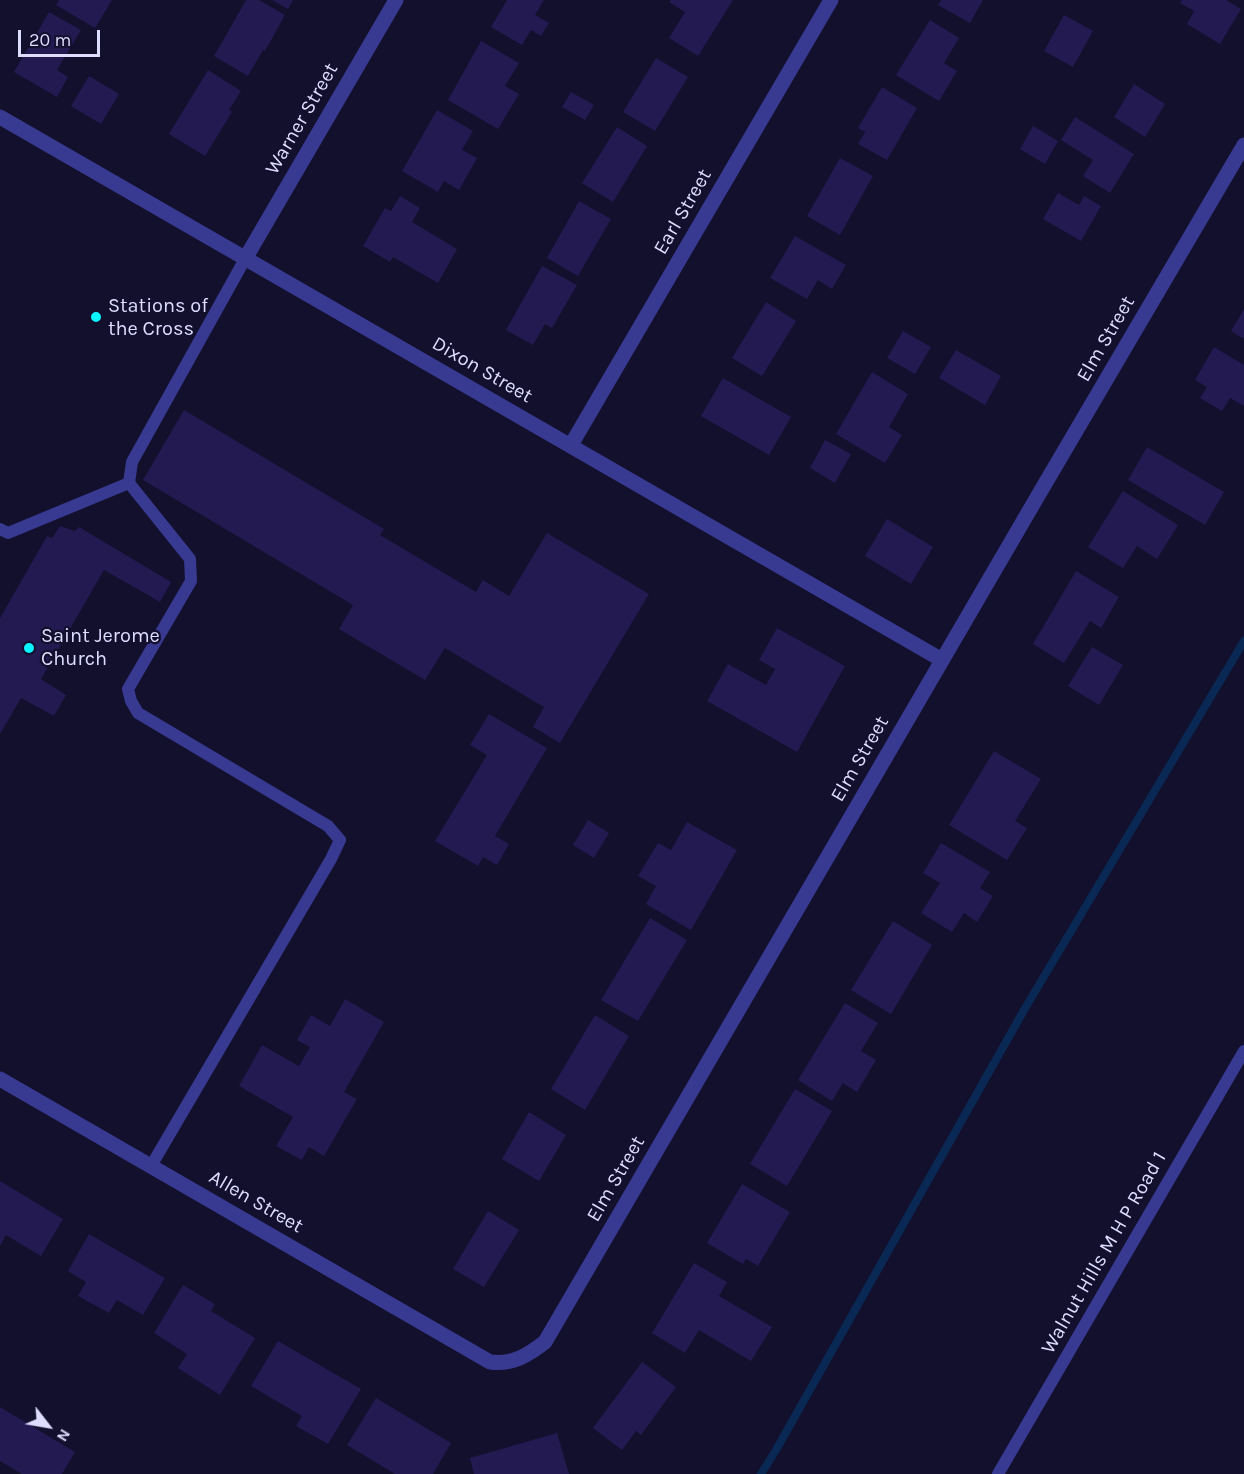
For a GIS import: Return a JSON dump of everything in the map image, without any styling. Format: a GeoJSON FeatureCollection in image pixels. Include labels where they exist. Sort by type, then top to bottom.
{"type":"FeatureCollection","features":[{"type":"Feature","properties":{"kind":"street","name":"Warner Street"},"geometry":{"type":"LineString","coordinates":[[245,259],[396,0]]}},
{"type":"Feature","properties":{"kind":"street","name":"Earl Street"},"geometry":{"type":"LineString","coordinates":[[571,445],[831,0]]}},
{"type":"Feature","properties":{"kind":"street","name":"Dixon Street"},"geometry":{"type":"LineString","coordinates":[[0,117],[942,660]]}},
{"type":"Feature","properties":{"kind":"street","name":"Elm Street"},"geometry":{"type":"LineString","coordinates":[[490,1362],[499,1363],[519,1359],[545,1342],[1244,145]]}},
{"type":"Feature","properties":{"kind":"street","name":"Allen Street"},"geometry":{"type":"LineString","coordinates":[[0,1078],[490,1362]]}},
{"type":"Feature","properties":{"kind":"lane"},"geometry":{"type":"LineString","coordinates":[[151,1166],[340,840],[328,825],[138,713],[128,689],[190,581],[190,559],[129,483],[132,462],[245,259]]}},
{"type":"Feature","properties":{"kind":"lane"},"geometry":{"type":"LineString","coordinates":[[4,531],[129,483]]}},
{"type":"Feature","properties":{"kind":"lane","name":"Walnut Hills M H P Road 1"},"geometry":{"type":"LineString","coordinates":[[998,1474],[1244,1051]]}},
{"type":"Feature","properties":{"kind":"building"},"geometry":{"type":"Polygon","coordinates":[[[59,0],[112,0],[95,28],[56,5],[59,0]]]}},
{"type":"Feature","properties":{"kind":"building"},"geometry":{"type":"Polygon","coordinates":[[[246,0],[259,0],[285,15],[248,76],[214,56],[246,0]]]}},
{"type":"Feature","properties":{"kind":"building"},"geometry":{"type":"Polygon","coordinates":[[[272,0],[293,0],[288,9],[272,0]]]}},
{"type":"Feature","properties":{"kind":"building"},"geometry":{"type":"Polygon","coordinates":[[[507,0],[544,0],[535,15],[549,23],[541,36],[531,30],[522,45],[491,27],[507,0]]]}},
{"type":"Feature","properties":{"kind":"building"},"geometry":{"type":"Polygon","coordinates":[[[671,0],[733,0],[698,56],[669,38],[685,12],[669,2],[671,0]]]}},
{"type":"Feature","properties":{"kind":"building"},"geometry":{"type":"Polygon","coordinates":[[[941,0],[983,0],[970,23],[938,5],[941,0]]]}},
{"type":"Feature","properties":{"kind":"building"},"geometry":{"type":"Polygon","coordinates":[[[1182,0],[1226,0],[1241,9],[1220,44],[1187,24],[1194,11],[1180,3],[1182,0]]]}},
{"type":"Feature","properties":{"kind":"building"},"geometry":{"type":"Polygon","coordinates":[[[49,12],[81,30],[57,70],[68,77],[57,97],[14,72],[49,12]]]}},
{"type":"Feature","properties":{"kind":"building"},"geometry":{"type":"Polygon","coordinates":[[[1064,15],[1093,31],[1073,67],[1044,51],[1064,15]]]}},
{"type":"Feature","properties":{"kind":"building"},"geometry":{"type":"Polygon","coordinates":[[[930,20],[959,38],[944,63],[957,71],[939,101],[896,75],[930,20]]]}},
{"type":"Feature","properties":{"kind":"building"},"geometry":{"type":"Polygon","coordinates":[[[481,41],[519,63],[505,86],[519,94],[498,129],[448,100],[481,41]]]}},
{"type":"Feature","properties":{"kind":"building"},"geometry":{"type":"Polygon","coordinates":[[[656,58],[688,77],[655,131],[623,112],[656,58]]]}},
{"type":"Feature","properties":{"kind":"building"},"geometry":{"type":"Polygon","coordinates":[[[208,70],[241,91],[229,110],[232,112],[205,156],[169,134],[208,70]]]}},
{"type":"Feature","properties":{"kind":"building"},"geometry":{"type":"Polygon","coordinates":[[[89,76],[119,94],[101,124],[71,106],[89,76]]]}},
{"type":"Feature","properties":{"kind":"building"},"geometry":{"type":"Polygon","coordinates":[[[1134,84],[1165,104],[1145,137],[1114,117],[1134,84]]]}},
{"type":"Feature","properties":{"kind":"building"},"geometry":{"type":"Polygon","coordinates":[[[882,87],[917,108],[887,160],[858,144],[865,132],[858,128],[882,87]]]}},
{"type":"Feature","properties":{"kind":"building"},"geometry":{"type":"Polygon","coordinates":[[[571,92],[594,105],[585,120],[562,107],[571,92]]]}},
{"type":"Feature","properties":{"kind":"building"},"geometry":{"type":"Polygon","coordinates":[[[437,110],[473,131],[462,150],[477,158],[459,190],[444,181],[438,192],[402,171],[437,110]]]}},
{"type":"Feature","properties":{"kind":"building"},"geometry":{"type":"Polygon","coordinates":[[[1075,117],[1134,154],[1110,193],[1083,176],[1093,160],[1061,140],[1075,117]]]}},
{"type":"Feature","properties":{"kind":"building"},"geometry":{"type":"Polygon","coordinates":[[[1033,126],[1058,141],[1045,164],[1020,149],[1033,126]]]}},
{"type":"Feature","properties":{"kind":"building"},"geometry":{"type":"Polygon","coordinates":[[[617,127],[647,146],[613,202],[582,183],[617,127]]]}},
{"type":"Feature","properties":{"kind":"building"},"geometry":{"type":"Polygon","coordinates":[[[840,158],[873,176],[840,235],[807,216],[840,158]]]}},
{"type":"Feature","properties":{"kind":"building"},"geometry":{"type":"Polygon","coordinates":[[[1058,193],[1079,205],[1084,196],[1101,206],[1081,241],[1043,219],[1058,193]]]}},
{"type":"Feature","properties":{"kind":"building"},"geometry":{"type":"Polygon","coordinates":[[[400,196],[420,208],[412,222],[457,249],[438,283],[393,257],[390,262],[363,246],[385,208],[391,211],[400,196]]]}},
{"type":"Feature","properties":{"kind":"building"},"geometry":{"type":"Polygon","coordinates":[[[579,201],[611,219],[578,276],[547,258],[579,201]]]}},
{"type":"Feature","properties":{"kind":"building"},"geometry":{"type":"Polygon","coordinates":[[[795,236],[846,265],[832,289],[818,280],[807,299],[770,278],[795,236]]]}},
{"type":"Feature","properties":{"kind":"building"},"geometry":{"type":"Polygon","coordinates":[[[542,266],[577,285],[552,328],[545,324],[533,345],[506,330],[542,266]]]}},
{"type":"Feature","properties":{"kind":"building"},"geometry":{"type":"Polygon","coordinates":[[[766,302],[796,321],[762,376],[732,358],[766,302]]]}},
{"type":"Feature","properties":{"kind":"building"},"geometry":{"type":"Polygon","coordinates":[[[1244,309],[1244,339],[1231,331],[1244,309]]]}},
{"type":"Feature","properties":{"kind":"building"},"geometry":{"type":"Polygon","coordinates":[[[903,331],[931,347],[915,374],[887,358],[903,331]]]}},
{"type":"Feature","properties":{"kind":"building"},"geometry":{"type":"Polygon","coordinates":[[[1214,347],[1244,365],[1244,406],[1230,398],[1222,411],[1200,398],[1207,387],[1195,380],[1214,347]]]}},
{"type":"Feature","properties":{"kind":"building"},"geometry":{"type":"Polygon","coordinates":[[[956,350],[1001,376],[985,405],[939,378],[956,350]]]}},
{"type":"Feature","properties":{"kind":"building"},"geometry":{"type":"Polygon","coordinates":[[[872,372],[908,394],[889,427],[902,435],[885,463],[836,434],[872,372]]]}},
{"type":"Feature","properties":{"kind":"building"},"geometry":{"type":"Polygon","coordinates":[[[723,378],[791,417],[769,455],[701,416],[723,378]]]}},
{"type":"Feature","properties":{"kind":"building"},"geometry":{"type":"Polygon","coordinates":[[[184,410],[384,529],[380,535],[476,592],[483,580],[509,596],[547,533],[649,594],[560,743],[533,727],[544,707],[445,648],[425,680],[339,629],[353,605],[143,480],[184,410]]]}},
{"type":"Feature","properties":{"kind":"building"},"geometry":{"type":"Polygon","coordinates":[[[825,440],[851,454],[835,483],[810,468],[825,440]]]}},
{"type":"Feature","properties":{"kind":"building"},"geometry":{"type":"Polygon","coordinates":[[[1147,447],[1224,492],[1205,525],[1128,480],[1147,447]]]}},
{"type":"Feature","properties":{"kind":"building"},"geometry":{"type":"Polygon","coordinates":[[[1123,491],[1178,525],[1157,559],[1137,546],[1123,568],[1088,547],[1123,491]]]}},
{"type":"Feature","properties":{"kind":"building"},"geometry":{"type":"Polygon","coordinates":[[[887,519],[933,547],[911,584],[865,556],[887,519]]]}},
{"type":"Feature","properties":{"kind":"building","name":"Saint Jerome Church"},"geometry":{"type":"Polygon","coordinates":[[[60,526],[75,531],[79,527],[171,582],[160,602],[104,570],[41,679],[66,695],[54,716],[21,698],[0,734],[0,618],[47,536],[52,538],[60,526]]]}},
{"type":"Feature","properties":{"kind":"building"},"geometry":{"type":"Polygon","coordinates":[[[1076,571],[1119,597],[1101,628],[1090,621],[1064,663],[1033,644],[1076,571]]]}},
{"type":"Feature","properties":{"kind":"building"},"geometry":{"type":"Polygon","coordinates":[[[777,628],[845,666],[797,752],[707,701],[728,664],[766,685],[775,669],[759,660],[777,628]]]}},
{"type":"Feature","properties":{"kind":"building"},"geometry":{"type":"Polygon","coordinates":[[[1092,647],[1123,665],[1099,705],[1068,686],[1092,647]]]}},
{"type":"Feature","properties":{"kind":"building"},"geometry":{"type":"Polygon","coordinates":[[[489,714],[547,748],[495,836],[509,844],[497,865],[483,857],[478,866],[435,841],[487,755],[470,745],[489,714]]]}},
{"type":"Feature","properties":{"kind":"building"},"geometry":{"type":"Polygon","coordinates":[[[994,751],[1041,779],[1015,821],[1027,828],[1007,860],[949,825],[994,751]]]}},
{"type":"Feature","properties":{"kind":"building"},"geometry":{"type":"Polygon","coordinates":[[[588,820],[609,833],[594,858],[573,845],[588,820]]]}},
{"type":"Feature","properties":{"kind":"building"},"geometry":{"type":"Polygon","coordinates":[[[687,822],[737,850],[691,930],[646,904],[656,886],[638,876],[658,843],[671,850],[687,822]]]}},
{"type":"Feature","properties":{"kind":"building"},"geometry":{"type":"Polygon","coordinates":[[[941,843],[990,872],[980,888],[993,896],[977,922],[964,913],[952,932],[921,913],[940,883],[923,873],[941,843]]]}},
{"type":"Feature","properties":{"kind":"building"},"geometry":{"type":"Polygon","coordinates":[[[650,918],[687,940],[638,1021],[601,1000],[650,918]]]}},
{"type":"Feature","properties":{"kind":"building"},"geometry":{"type":"Polygon","coordinates":[[[893,921],[932,945],[891,1014],[851,990],[893,921]]]}},
{"type":"Feature","properties":{"kind":"building"},"geometry":{"type":"Polygon","coordinates":[[[345,999],[384,1022],[344,1092],[357,1099],[324,1156],[309,1147],[302,1160],[276,1146],[293,1117],[239,1086],[262,1045],[299,1066],[310,1047],[297,1040],[311,1015],[330,1026],[345,999]]]}},
{"type":"Feature","properties":{"kind":"building"},"geometry":{"type":"Polygon","coordinates":[[[845,1003],[878,1023],[861,1051],[876,1060],[857,1092],[843,1083],[832,1101],[798,1080],[845,1003]]]}},
{"type":"Feature","properties":{"kind":"building"},"geometry":{"type":"Polygon","coordinates":[[[595,1015],[629,1036],[585,1110],[551,1089],[595,1015]]]}},
{"type":"Feature","properties":{"kind":"building"},"geometry":{"type":"Polygon","coordinates":[[[795,1089],[832,1111],[787,1186],[750,1164],[795,1089]]]}},
{"type":"Feature","properties":{"kind":"building"},"geometry":{"type":"Polygon","coordinates":[[[529,1112],[566,1135],[539,1181],[502,1159],[529,1112]]]}},
{"type":"Feature","properties":{"kind":"building"},"geometry":{"type":"Polygon","coordinates":[[[0,1181],[63,1219],[41,1256],[6,1235],[0,1246],[0,1181]]]}},
{"type":"Feature","properties":{"kind":"building"},"geometry":{"type":"Polygon","coordinates":[[[742,1184],[790,1212],[758,1266],[746,1259],[743,1264],[707,1243],[742,1184]]]}},
{"type":"Feature","properties":{"kind":"building"},"geometry":{"type":"Polygon","coordinates":[[[488,1211],[519,1230],[484,1287],[453,1269],[488,1211]]]}},
{"type":"Feature","properties":{"kind":"building"},"geometry":{"type":"Polygon","coordinates":[[[89,1234],[165,1278],[143,1315],[117,1300],[109,1313],[78,1296],[86,1282],[68,1271],[89,1234]]]}},
{"type":"Feature","properties":{"kind":"building"},"geometry":{"type":"Polygon","coordinates":[[[694,1263],[727,1282],[719,1296],[772,1327],[751,1361],[699,1330],[685,1353],[652,1333],[694,1263]]]}},
{"type":"Feature","properties":{"kind":"building"},"geometry":{"type":"Polygon","coordinates":[[[183,1285],[215,1304],[211,1311],[255,1338],[220,1395],[178,1368],[187,1354],[154,1333],[183,1285]]]}},
{"type":"Feature","properties":{"kind":"building"},"geometry":{"type":"Polygon","coordinates":[[[278,1341],[361,1389],[328,1444],[296,1426],[302,1416],[251,1386],[278,1341]]]}},
{"type":"Feature","properties":{"kind":"building"},"geometry":{"type":"Polygon","coordinates":[[[642,1362],[676,1387],[641,1435],[636,1431],[622,1450],[593,1428],[642,1362]]]}},
{"type":"Feature","properties":{"kind":"building"},"geometry":{"type":"Polygon","coordinates":[[[376,1398],[451,1443],[433,1474],[395,1474],[347,1445],[376,1398]]]}},
{"type":"Feature","properties":{"kind":"building"},"geometry":{"type":"Polygon","coordinates":[[[0,1407],[75,1452],[62,1474],[22,1474],[0,1461],[0,1407]]]}},
{"type":"Feature","properties":{"kind":"building"},"geometry":{"type":"Polygon","coordinates":[[[557,1433],[569,1474],[474,1474],[470,1458],[557,1433]]]}},
{"type":"Feature","properties":{"kind":"waterway"},"geometry":{"type":"LineString","coordinates":[[761,1474],[1024,1010],[1244,641]]}},
{"type":"Feature","properties":{"kind":"place","name":"Stations of the Cross"},"geometry":{"type":"Point","coordinates":[96,317]}},
{"type":"Feature","properties":{"kind":"place","name":"Saint Jerome Church"},"geometry":{"type":"Point","coordinates":[29,648]}}]}
